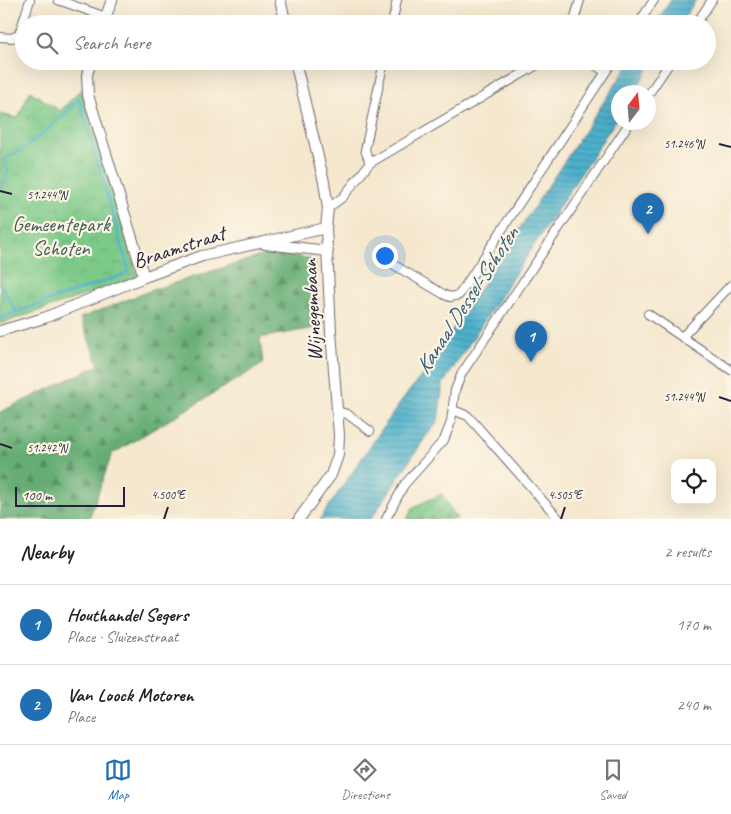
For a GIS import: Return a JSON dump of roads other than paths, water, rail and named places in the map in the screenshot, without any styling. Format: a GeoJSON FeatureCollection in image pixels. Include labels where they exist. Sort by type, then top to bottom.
{"type":"FeatureCollection","features":[{"type":"Feature","properties":{"kind":"street"},"geometry":{"type":"LineString","coordinates":[[25,15],[30,0]]}},
{"type":"Feature","properties":{"kind":"street"},"geometry":{"type":"LineString","coordinates":[[58,0],[92,15]]}},
{"type":"Feature","properties":{"kind":"street"},"geometry":{"type":"LineString","coordinates":[[106,15],[111,0]]}},
{"type":"Feature","properties":{"kind":"street"},"geometry":{"type":"LineString","coordinates":[[280,0],[284,15]]}},
{"type":"Feature","properties":{"kind":"street"},"geometry":{"type":"LineString","coordinates":[[394,15],[397,0]]}},
{"type":"Feature","properties":{"kind":"street"},"geometry":{"type":"LineString","coordinates":[[576,15],[580,0]]}},
{"type":"Feature","properties":{"kind":"street"},"geometry":{"type":"LineString","coordinates":[[644,15],[654,0]]}},
{"type":"Feature","properties":{"kind":"street"},"geometry":{"type":"LineString","coordinates":[[702,15],[712,0]]}},
{"type":"Feature","properties":{"kind":"street"},"geometry":{"type":"LineString","coordinates":[[0,37],[12,38],[15,36]]}},
{"type":"Feature","properties":{"kind":"street"},"geometry":{"type":"LineString","coordinates":[[88,70],[88,95],[144,277]]}},
{"type":"Feature","properties":{"kind":"street","name":"Wijnegembaan"},"geometry":{"type":"LineString","coordinates":[[297,70],[324,182],[328,208],[326,228],[339,444],[335,464],[328,480],[299,519]]}},
{"type":"Feature","properties":{"kind":"street"},"geometry":{"type":"LineString","coordinates":[[370,162],[365,150],[382,70]]}},
{"type":"Feature","properties":{"kind":"street"},"geometry":{"type":"LineString","coordinates":[[328,208],[343,197],[370,162],[528,70]]}},
{"type":"Feature","properties":{"kind":"street"},"geometry":{"type":"LineString","coordinates":[[384,259],[445,295],[450,297],[459,295],[606,72],[603,70]]}},
{"type":"Feature","properties":{"kind":"street"},"geometry":{"type":"LineString","coordinates":[[655,85],[665,70]]}},
{"type":"Feature","properties":{"kind":"street"},"geometry":{"type":"LineString","coordinates":[[386,519],[404,485],[444,440],[449,430],[453,410],[452,401],[462,373],[625,130]]}},
{"type":"Feature","properties":{"kind":"street","name":"Braamstraat"},"geometry":{"type":"LineString","coordinates":[[0,331],[44,318],[144,277],[202,256],[257,244],[285,241],[326,228]]}},
{"type":"Feature","properties":{"kind":"street","name":"Braamstraat"},"geometry":{"type":"LineString","coordinates":[[285,241],[328,251]]}},
{"type":"Feature","properties":{"kind":"street"},"geometry":{"type":"LineString","coordinates":[[682,337],[731,285]]}},
{"type":"Feature","properties":{"kind":"street"},"geometry":{"type":"LineString","coordinates":[[648,314],[731,370]]}},
{"type":"Feature","properties":{"kind":"street"},"geometry":{"type":"LineString","coordinates":[[453,410],[468,416],[559,519]]}},
{"type":"Feature","properties":{"kind":"street"},"geometry":{"type":"LineString","coordinates":[[337,411],[347,414],[370,431]]}},
{"type":"Feature","properties":{"kind":"water"},"geometry":{"type":"Polygon","coordinates":[[[671,0],[696,0],[686,15],[661,15],[671,0]]]}},
{"type":"Feature","properties":{"kind":"water"},"geometry":{"type":"Polygon","coordinates":[[[625,70],[648,70],[639,85],[615,85],[625,70]]]}},
{"type":"Feature","properties":{"kind":"water"},"geometry":{"type":"Polygon","coordinates":[[[611,91],[611,128],[443,384],[438,421],[371,519],[320,519],[400,403],[425,371],[611,91]]]}},
{"type":"Feature","properties":{"kind":"waterway"},"geometry":{"type":"LineString","coordinates":[[0,185],[5,182],[8,170],[4,160],[30,144],[51,127],[79,99],[128,268],[128,272],[122,275],[0,318]]}},
{"type":"Feature","properties":{"kind":"waterway"},"geometry":{"type":"LineString","coordinates":[[0,284],[17,313]]}},
{"type":"Feature","properties":{"kind":"place","name":"Van Loock Motoren"},"geometry":{"type":"Point","coordinates":[648,234]}},
{"type":"Feature","properties":{"kind":"place","name":"Houthandel Segers"},"geometry":{"type":"Point","coordinates":[531,362]}},
{"type":"Feature","properties":{"kind":"park label","name":"Gemeentepark Schoten"},"geometry":{"type":"Point","coordinates":[61,236]}},
{"type":"Feature","properties":{"kind":"water label","name":"Kanaal Dessel-Schoten"},"geometry":{"type":"Point","coordinates":[466,300]}}]}
